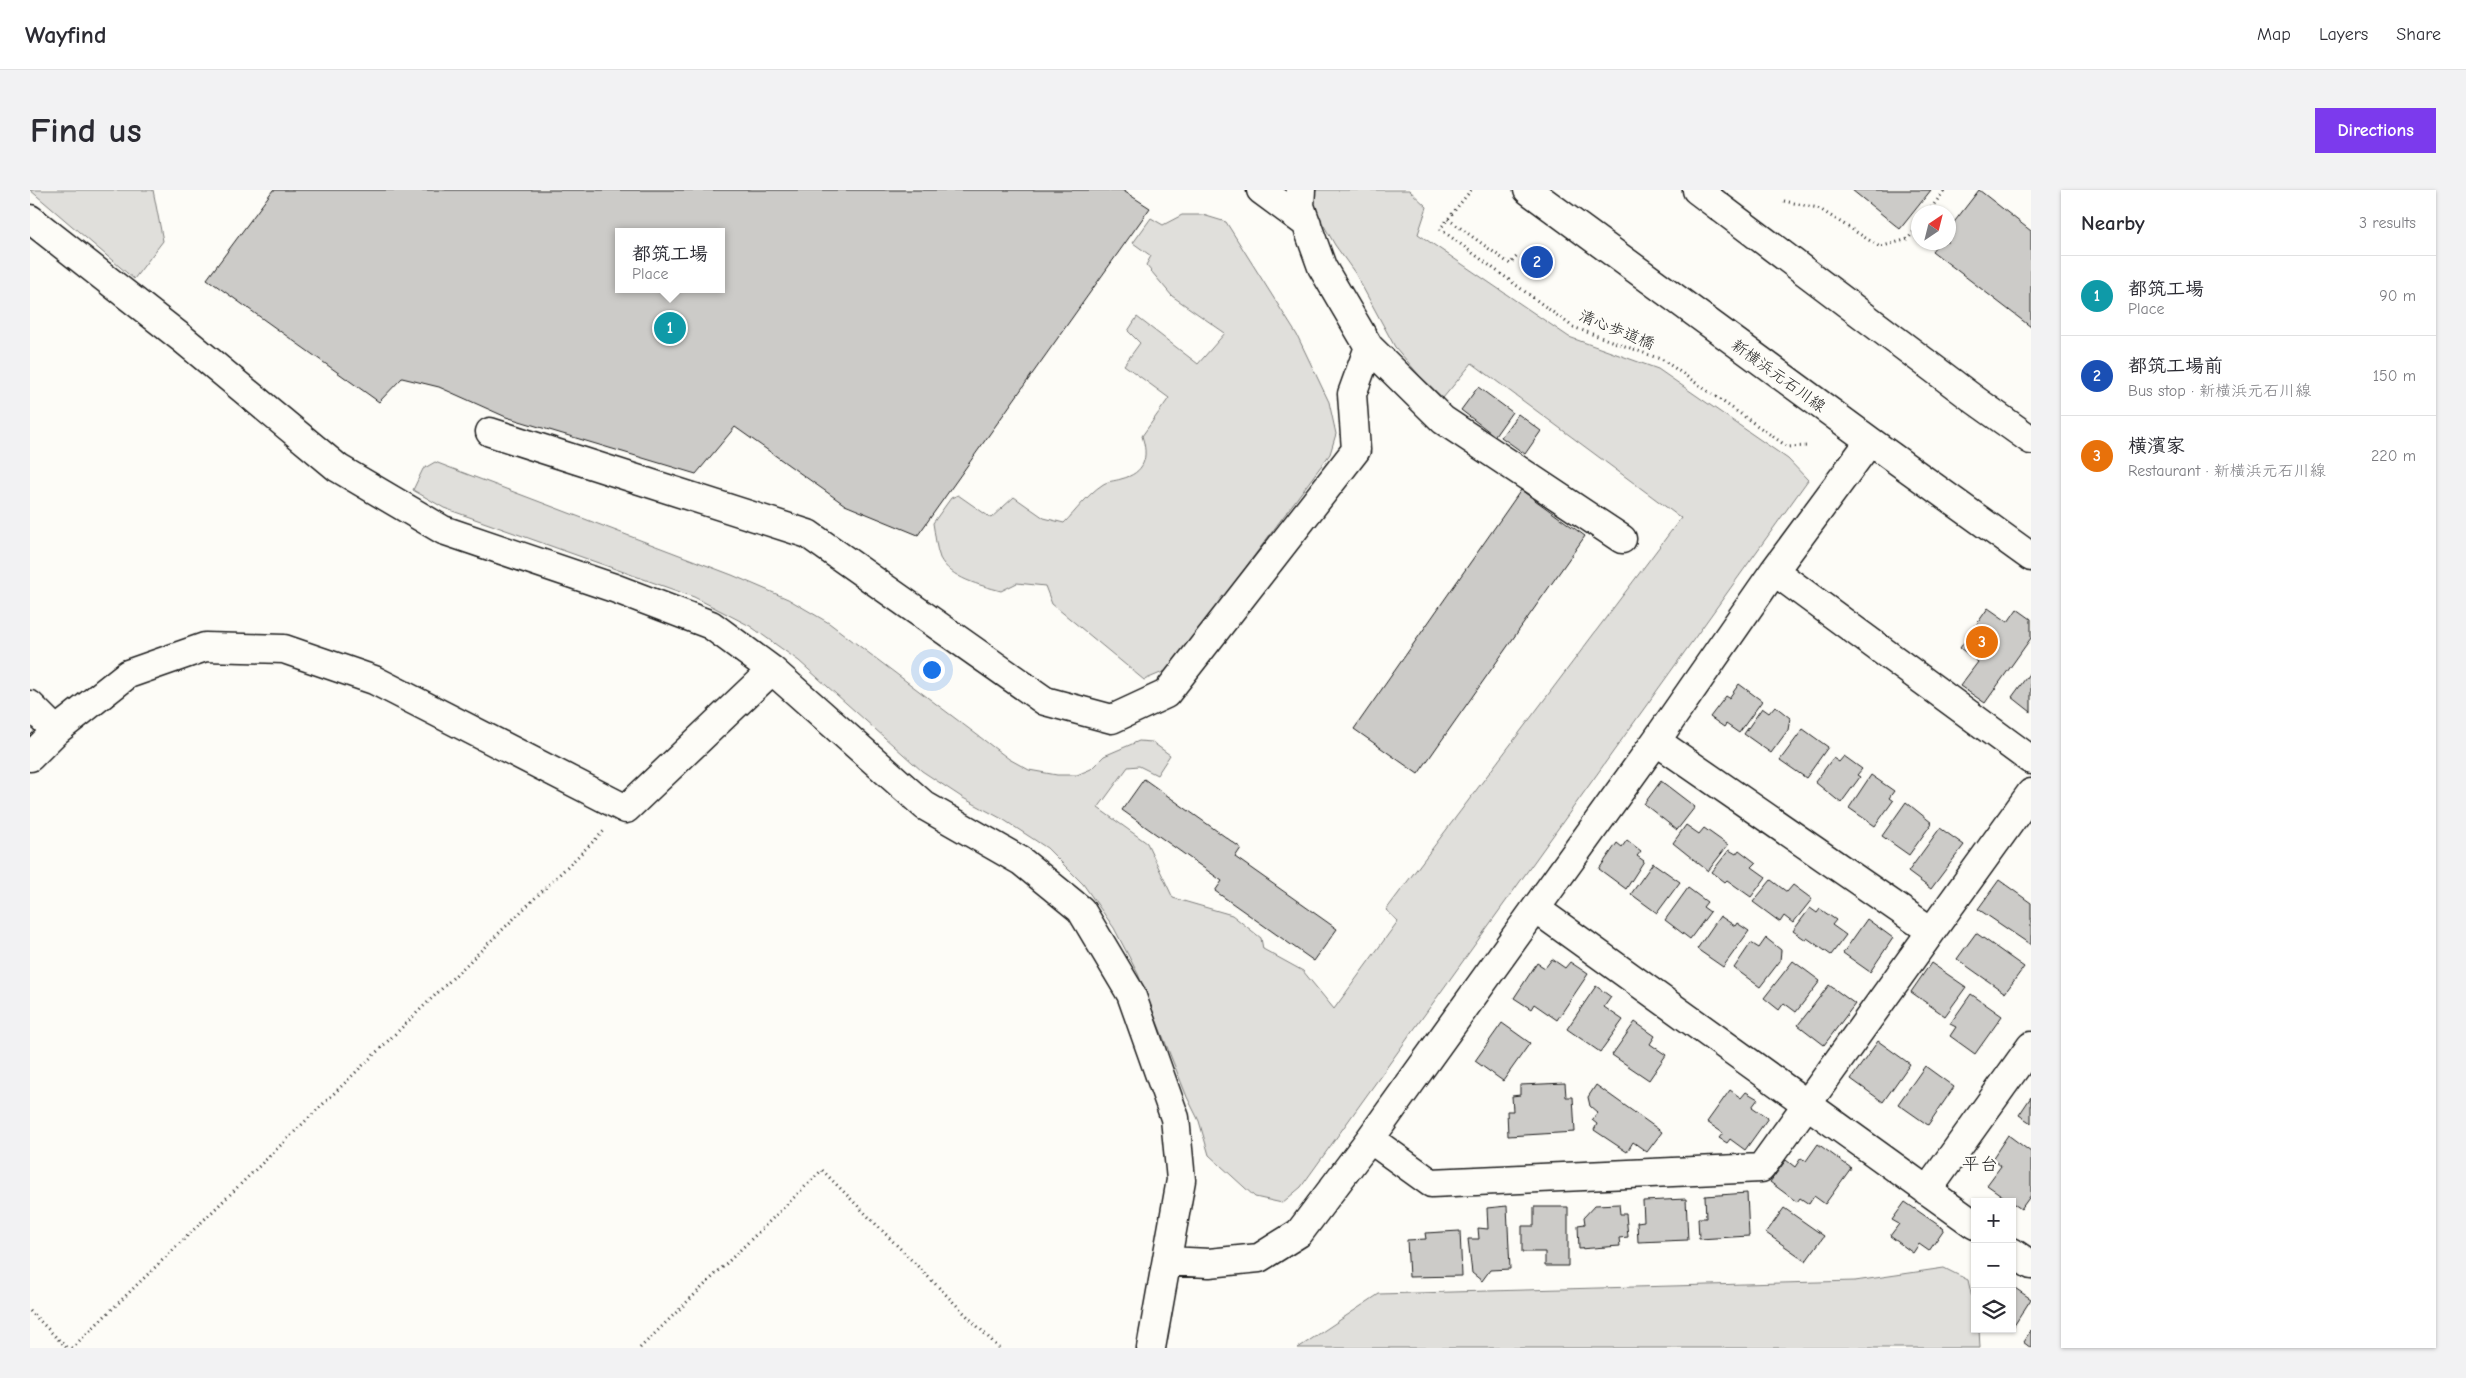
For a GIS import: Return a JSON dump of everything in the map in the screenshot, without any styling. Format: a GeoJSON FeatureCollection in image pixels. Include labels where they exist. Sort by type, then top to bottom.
{"type":"FeatureCollection","features":[{"type":"Feature","properties":{"kind":"street"},"geometry":{"type":"LineString","coordinates":[[1261,190],[1307,224]]}},
{"type":"Feature","properties":{"kind":"street"},"geometry":{"type":"LineString","coordinates":[[1301,190],[1300,206],[1322,267],[1369,347],[1443,420],[1622,538]]}},
{"type":"Feature","properties":{"kind":"street","name":"新横浜元石川線"},"geometry":{"type":"LineString","coordinates":[[1528,190],[1870,442],[2031,557]]}},
{"type":"Feature","properties":{"kind":"street"},"geometry":{"type":"LineString","coordinates":[[1697,190],[1975,400],[2031,440]]}},
{"type":"Feature","properties":{"kind":"street"},"geometry":{"type":"LineString","coordinates":[[30,219],[184,340],[338,468],[443,530],[614,588],[711,625],[772,670],[926,806],[1021,861],[1081,910],[1131,994],[1175,1118],[1181,1180],[1151,1348]]}},
{"type":"Feature","properties":{"kind":"street"},"geometry":{"type":"LineString","coordinates":[[490,432],[808,534],[1045,701],[1112,719],[1166,694],[1356,450],[1352,394],[1369,347]]}},
{"type":"Feature","properties":{"kind":"street"},"geometry":{"type":"LineString","coordinates":[[1167,1261],[1209,1263],[1259,1258],[1299,1233],[1370,1139],[1536,909],[1774,571],[1870,442]]}},
{"type":"Feature","properties":{"kind":"street"},"geometry":{"type":"LineString","coordinates":[[1774,571],[2031,760]]}},
{"type":"Feature","properties":{"kind":"street"},"geometry":{"type":"LineString","coordinates":[[30,757],[56,732],[128,674],[205,647],[284,649],[374,680],[626,810],[772,670]]}},
{"type":"Feature","properties":{"kind":"street"},"geometry":{"type":"LineString","coordinates":[[30,705],[56,732]]}},
{"type":"Feature","properties":{"kind":"street"},"geometry":{"type":"LineString","coordinates":[[1656,740],[1931,930]]}},
{"type":"Feature","properties":{"kind":"street"},"geometry":{"type":"LineString","coordinates":[[1370,1139],[1431,1184],[1762,1168],[2031,793]]}},
{"type":"Feature","properties":{"kind":"street"},"geometry":{"type":"LineString","coordinates":[[1536,909],[1971,1222]]}},
{"type":"Feature","properties":{"kind":"street"},"geometry":{"type":"LineString","coordinates":[[1927,1191],[2031,1046]]}},
{"type":"Feature","properties":{"kind":"street"},"geometry":{"type":"LineString","coordinates":[[2016,1255],[2031,1265]]}},
{"type":"Feature","properties":{"kind":"path"},"geometry":{"type":"LineString","coordinates":[[1471,190],[1448,219],[1510,264],[1518,255]]}},
{"type":"Feature","properties":{"kind":"path"},"geometry":{"type":"LineString","coordinates":[[1933,205],[1945,190]]}},
{"type":"Feature","properties":{"kind":"path"},"geometry":{"type":"LineString","coordinates":[[1784,201],[1818,208],[1880,247],[1908,240],[1911,236]]}},
{"type":"Feature","properties":{"kind":"path","name":"清心歩道橋"},"geometry":{"type":"LineString","coordinates":[[1448,219],[1440,229],[1573,327],[1663,360],[1788,447],[1808,446]]}},
{"type":"Feature","properties":{"kind":"path"},"geometry":{"type":"LineString","coordinates":[[72,1348],[626,810]]}},
{"type":"Feature","properties":{"kind":"path"},"geometry":{"type":"LineString","coordinates":[[640,1348],[822,1170],[999,1348]]}},
{"type":"Feature","properties":{"kind":"path"},"geometry":{"type":"LineString","coordinates":[[30,1311],[67,1348]]}},
{"type":"Feature","properties":{"kind":"shaded area"},"geometry":{"type":"Polygon","coordinates":[[[30,190],[153,190],[163,241],[134,279],[30,190]]]}},
{"type":"Feature","properties":{"kind":"shaded area"},"geometry":{"type":"Polygon","coordinates":[[[1316,190],[1409,190],[1427,207],[1418,234],[1569,337],[1658,369],[1788,459],[1808,480],[1301,1187],[1282,1203],[1255,1197],[1209,1155],[1199,1121],[1187,1097],[1138,974],[1114,928],[1083,884],[1047,848],[922,771],[799,661],[750,626],[694,597],[444,508],[413,490],[423,469],[435,462],[732,575],[788,599],[829,623],[1009,759],[1029,770],[1057,775],[1077,775],[1091,769],[1104,756],[1139,741],[1152,742],[1170,755],[1157,775],[1139,766],[1128,767],[1098,808],[1147,843],[1173,898],[1232,915],[1261,938],[1263,949],[1303,971],[1334,1009],[1398,921],[1386,910],[1681,518],[1472,363],[1443,398],[1419,375],[1395,347],[1355,273],[1335,245],[1312,205],[1316,190]]]}},
{"type":"Feature","properties":{"kind":"shaded area"},"geometry":{"type":"Polygon","coordinates":[[[1182,215],[1203,215],[1226,222],[1297,335],[1329,402],[1336,434],[1330,454],[1170,669],[1144,680],[1052,604],[1045,586],[1017,583],[1001,591],[967,580],[951,571],[940,558],[933,523],[951,498],[958,495],[991,518],[1014,497],[1044,518],[1064,523],[1102,485],[1129,476],[1140,468],[1145,457],[1142,436],[1169,398],[1124,365],[1140,343],[1128,331],[1137,317],[1198,364],[1225,333],[1172,296],[1146,265],[1151,256],[1133,243],[1151,218],[1163,225],[1182,215]]]}},
{"type":"Feature","properties":{"kind":"shaded area"},"geometry":{"type":"Polygon","coordinates":[[[1944,1268],[1968,1280],[1971,1293],[1971,1333],[1979,1333],[1980,1348],[1298,1348],[1379,1294],[1855,1281],[1944,1268]]]}},
{"type":"Feature","properties":{"kind":"building"},"geometry":{"type":"Polygon","coordinates":[[[273,190],[1122,190],[1150,208],[918,535],[845,505],[735,427],[696,474],[506,417],[439,387],[402,378],[379,402],[207,279],[273,190]]]}},
{"type":"Feature","properties":{"kind":"building"},"geometry":{"type":"Polygon","coordinates":[[[1852,190],[1931,190],[1919,205],[1911,205],[1911,215],[1900,229],[1852,190]]]}},
{"type":"Feature","properties":{"kind":"building"},"geometry":{"type":"Polygon","coordinates":[[[1979,190],[2031,231],[2031,327],[1932,251],[1956,250],[1956,220],[1979,190]]]}},
{"type":"Feature","properties":{"kind":"building"},"geometry":{"type":"Polygon","coordinates":[[[1478,387],[1512,412],[1495,436],[1461,410],[1478,387]]]}},
{"type":"Feature","properties":{"kind":"building"},"geometry":{"type":"Polygon","coordinates":[[[1518,414],[1541,431],[1525,454],[1501,437],[1518,414]]]}},
{"type":"Feature","properties":{"kind":"building"},"geometry":{"type":"Polygon","coordinates":[[[1521,490],[1585,536],[1418,774],[1354,729],[1521,490]]]}},
{"type":"Feature","properties":{"kind":"building"},"geometry":{"type":"Polygon","coordinates":[[[1988,608],[2008,622],[2017,609],[2031,619],[2031,638],[1985,703],[1960,686],[1978,662],[1960,648],[1988,608]]]}},
{"type":"Feature","properties":{"kind":"building"},"geometry":{"type":"Polygon","coordinates":[[[2031,671],[2031,712],[2012,697],[2031,671]]]}},
{"type":"Feature","properties":{"kind":"building"},"geometry":{"type":"Polygon","coordinates":[[[1739,684],[1762,701],[1739,733],[1726,724],[1724,727],[1710,717],[1726,696],[1729,698],[1739,684]]]}},
{"type":"Feature","properties":{"kind":"building"},"geometry":{"type":"Polygon","coordinates":[[[1775,706],[1790,718],[1788,730],[1771,753],[1744,734],[1762,708],[1769,713],[1775,706]]]}},
{"type":"Feature","properties":{"kind":"building"},"geometry":{"type":"Polygon","coordinates":[[[1803,729],[1828,747],[1806,778],[1780,760],[1803,729]]]}},
{"type":"Feature","properties":{"kind":"building"},"geometry":{"type":"Polygon","coordinates":[[[1844,756],[1862,769],[1857,775],[1860,777],[1841,803],[1815,782],[1833,758],[1839,762],[1844,756]]]}},
{"type":"Feature","properties":{"kind":"building"},"geometry":{"type":"Polygon","coordinates":[[[1871,775],[1894,791],[1889,798],[1893,801],[1875,826],[1849,808],[1871,775]]]}},
{"type":"Feature","properties":{"kind":"building"},"geometry":{"type":"Polygon","coordinates":[[[1144,779],[1241,848],[1235,857],[1337,929],[1314,961],[1215,891],[1222,881],[1122,810],[1144,779]]]}},
{"type":"Feature","properties":{"kind":"building"},"geometry":{"type":"Polygon","coordinates":[[[1661,781],[1695,807],[1677,830],[1644,804],[1661,781]]]}},
{"type":"Feature","properties":{"kind":"building"},"geometry":{"type":"Polygon","coordinates":[[[1906,802],[1932,823],[1909,855],[1882,836],[1906,802]]]}},
{"type":"Feature","properties":{"kind":"building"},"geometry":{"type":"Polygon","coordinates":[[[1686,825],[1699,834],[1704,828],[1728,845],[1708,871],[1673,843],[1686,825]]]}},
{"type":"Feature","properties":{"kind":"building"},"geometry":{"type":"Polygon","coordinates":[[[1940,828],[1964,845],[1931,889],[1908,872],[1940,828]]]}},
{"type":"Feature","properties":{"kind":"building"},"geometry":{"type":"Polygon","coordinates":[[[1627,840],[1641,851],[1637,856],[1644,861],[1626,889],[1599,869],[1617,843],[1622,847],[1627,840]]]}},
{"type":"Feature","properties":{"kind":"building"},"geometry":{"type":"Polygon","coordinates":[[[1729,850],[1736,854],[1739,850],[1756,863],[1752,867],[1766,877],[1751,897],[1712,872],[1729,850]]]}},
{"type":"Feature","properties":{"kind":"building"},"geometry":{"type":"Polygon","coordinates":[[[1653,863],[1680,882],[1657,913],[1631,894],[1653,863]]]}},
{"type":"Feature","properties":{"kind":"building"},"geometry":{"type":"Polygon","coordinates":[[[1771,880],[1787,892],[1793,885],[1812,899],[1793,923],[1784,916],[1780,922],[1753,902],[1771,880]]]}},
{"type":"Feature","properties":{"kind":"building"},"geometry":{"type":"Polygon","coordinates":[[[1999,880],[2031,903],[2031,945],[1978,909],[1999,880]]]}},
{"type":"Feature","properties":{"kind":"building"},"geometry":{"type":"Polygon","coordinates":[[[1688,888],[1707,902],[1703,907],[1710,912],[1690,939],[1665,920],[1688,888]]]}},
{"type":"Feature","properties":{"kind":"building"},"geometry":{"type":"Polygon","coordinates":[[[1810,908],[1817,913],[1820,909],[1836,920],[1832,925],[1846,935],[1831,955],[1807,938],[1806,940],[1793,931],[1810,908]]]}},
{"type":"Feature","properties":{"kind":"building"},"geometry":{"type":"Polygon","coordinates":[[[1720,916],[1735,926],[1737,923],[1749,931],[1723,967],[1697,949],[1720,916]]]}},
{"type":"Feature","properties":{"kind":"building"},"geometry":{"type":"Polygon","coordinates":[[[1867,919],[1893,938],[1870,972],[1843,953],[1867,919]]]}},
{"type":"Feature","properties":{"kind":"building"},"geometry":{"type":"Polygon","coordinates":[[[1976,933],[2024,967],[2005,993],[1957,959],[1976,933]]]}},
{"type":"Feature","properties":{"kind":"building"},"geometry":{"type":"Polygon","coordinates":[[[1766,938],[1781,950],[1780,961],[1760,987],[1734,968],[1751,943],[1759,948],[1766,938]]]}},
{"type":"Feature","properties":{"kind":"building"},"geometry":{"type":"Polygon","coordinates":[[[1552,959],[1565,968],[1570,962],[1588,974],[1557,1020],[1534,1004],[1531,1009],[1514,998],[1537,963],[1545,968],[1552,959]]]}},
{"type":"Feature","properties":{"kind":"building"},"geometry":{"type":"Polygon","coordinates":[[[1793,961],[1820,981],[1796,1012],[1784,1003],[1779,1010],[1764,998],[1793,961]]]}},
{"type":"Feature","properties":{"kind":"building"},"geometry":{"type":"Polygon","coordinates":[[[1931,963],[1966,987],[1945,1016],[1911,992],[1931,963]]]}},
{"type":"Feature","properties":{"kind":"building"},"geometry":{"type":"Polygon","coordinates":[[[1829,985],[1855,1004],[1824,1045],[1798,1025],[1829,985]]]}},
{"type":"Feature","properties":{"kind":"building"},"geometry":{"type":"Polygon","coordinates":[[[1596,986],[1611,997],[1604,1007],[1623,1020],[1600,1052],[1567,1029],[1596,986]]]}},
{"type":"Feature","properties":{"kind":"building"},"geometry":{"type":"Polygon","coordinates":[[[1971,994],[2002,1016],[1975,1054],[1950,1036],[1956,1027],[1950,1024],[1971,994]]]}},
{"type":"Feature","properties":{"kind":"building"},"geometry":{"type":"Polygon","coordinates":[[[1635,1022],[1655,1036],[1650,1044],[1666,1055],[1649,1080],[1612,1055],[1635,1022]]]}},
{"type":"Feature","properties":{"kind":"building"},"geometry":{"type":"Polygon","coordinates":[[[1502,1023],[1530,1043],[1503,1081],[1475,1061],[1502,1023]]]}},
{"type":"Feature","properties":{"kind":"building"},"geometry":{"type":"Polygon","coordinates":[[[1878,1041],[1910,1064],[1883,1102],[1851,1079],[1878,1041]]]}},
{"type":"Feature","properties":{"kind":"building"},"geometry":{"type":"Polygon","coordinates":[[[1925,1066],[1954,1087],[1928,1125],[1898,1104],[1925,1066]]]}},
{"type":"Feature","properties":{"kind":"building"},"geometry":{"type":"Polygon","coordinates":[[[1565,1083],[1566,1097],[1573,1097],[1575,1132],[1508,1136],[1507,1111],[1513,1111],[1512,1096],[1520,1095],[1520,1085],[1565,1083]]]}},
{"type":"Feature","properties":{"kind":"building"},"geometry":{"type":"Polygon","coordinates":[[[1596,1085],[1662,1132],[1647,1152],[1633,1142],[1627,1152],[1594,1130],[1597,1124],[1592,1120],[1598,1113],[1590,1106],[1588,1097],[1596,1085]]]}},
{"type":"Feature","properties":{"kind":"building"},"geometry":{"type":"Polygon","coordinates":[[[1730,1090],[1741,1098],[1746,1092],[1758,1099],[1752,1107],[1768,1118],[1745,1150],[1730,1139],[1727,1143],[1719,1138],[1723,1133],[1707,1122],[1730,1090]]]}},
{"type":"Feature","properties":{"kind":"building"},"geometry":{"type":"Polygon","coordinates":[[[2031,1097],[2031,1123],[2019,1115],[2031,1097]]]}},
{"type":"Feature","properties":{"kind":"building"},"geometry":{"type":"Polygon","coordinates":[[[2008,1135],[2031,1152],[2031,1195],[2021,1209],[2016,1205],[2016,1198],[2005,1198],[1987,1185],[2001,1166],[1992,1159],[2008,1135]]]}},
{"type":"Feature","properties":{"kind":"building"},"geometry":{"type":"Polygon","coordinates":[[[1818,1144],[1851,1168],[1825,1204],[1814,1196],[1809,1204],[1800,1198],[1797,1202],[1770,1182],[1786,1160],[1795,1167],[1801,1158],[1806,1161],[1818,1144]]]}},
{"type":"Feature","properties":{"kind":"building"},"geometry":{"type":"Polygon","coordinates":[[[1747,1193],[1749,1236],[1699,1239],[1698,1218],[1706,1218],[1705,1196],[1747,1193]]]}},
{"type":"Feature","properties":{"kind":"building"},"geometry":{"type":"Polygon","coordinates":[[[1686,1199],[1688,1240],[1638,1242],[1637,1222],[1644,1221],[1643,1201],[1686,1199]]]}},
{"type":"Feature","properties":{"kind":"building"},"geometry":{"type":"Polygon","coordinates":[[[1905,1202],[1944,1229],[1929,1251],[1919,1244],[1913,1253],[1890,1236],[1899,1224],[1892,1220],[1905,1202]]]}},
{"type":"Feature","properties":{"kind":"building"},"geometry":{"type":"Polygon","coordinates":[[[1619,1204],[1620,1214],[1626,1214],[1628,1237],[1619,1238],[1620,1246],[1579,1249],[1578,1225],[1585,1224],[1584,1217],[1595,1205],[1619,1204]]]}},
{"type":"Feature","properties":{"kind":"building"},"geometry":{"type":"Polygon","coordinates":[[[1507,1206],[1510,1269],[1490,1270],[1482,1281],[1472,1273],[1468,1239],[1479,1239],[1478,1228],[1488,1229],[1487,1208],[1507,1206]]]}},
{"type":"Feature","properties":{"kind":"building"},"geometry":{"type":"Polygon","coordinates":[[[1534,1207],[1568,1207],[1568,1266],[1545,1266],[1545,1252],[1522,1252],[1522,1226],[1534,1226],[1534,1207]]]}},
{"type":"Feature","properties":{"kind":"building"},"geometry":{"type":"Polygon","coordinates":[[[1784,1208],[1824,1236],[1806,1261],[1766,1233],[1784,1208]]]}},
{"type":"Feature","properties":{"kind":"building"},"geometry":{"type":"Polygon","coordinates":[[[1460,1231],[1462,1276],[1409,1277],[1407,1240],[1426,1239],[1425,1233],[1460,1231]]]}},
{"type":"Feature","properties":{"kind":"building"},"geometry":{"type":"Polygon","coordinates":[[[2016,1289],[2031,1299],[2016,1323],[2016,1289]]]}},
{"type":"Feature","properties":{"kind":"building"},"geometry":{"type":"Polygon","coordinates":[[[2031,1330],[2031,1348],[2023,1342],[2031,1330]]]}},
{"type":"Feature","properties":{"kind":"place","name":"都筑工場前"},"geometry":{"type":"Point","coordinates":[1537,262]}},
{"type":"Feature","properties":{"kind":"place","name":"都筑工場"},"geometry":{"type":"Point","coordinates":[670,328]}},
{"type":"Feature","properties":{"kind":"place","name":"横濱家"},"geometry":{"type":"Point","coordinates":[1982,642]}},
{"type":"Feature","properties":{"kind":"district","name":"平台"},"geometry":{"type":"Point","coordinates":[1980,1164]}}]}
